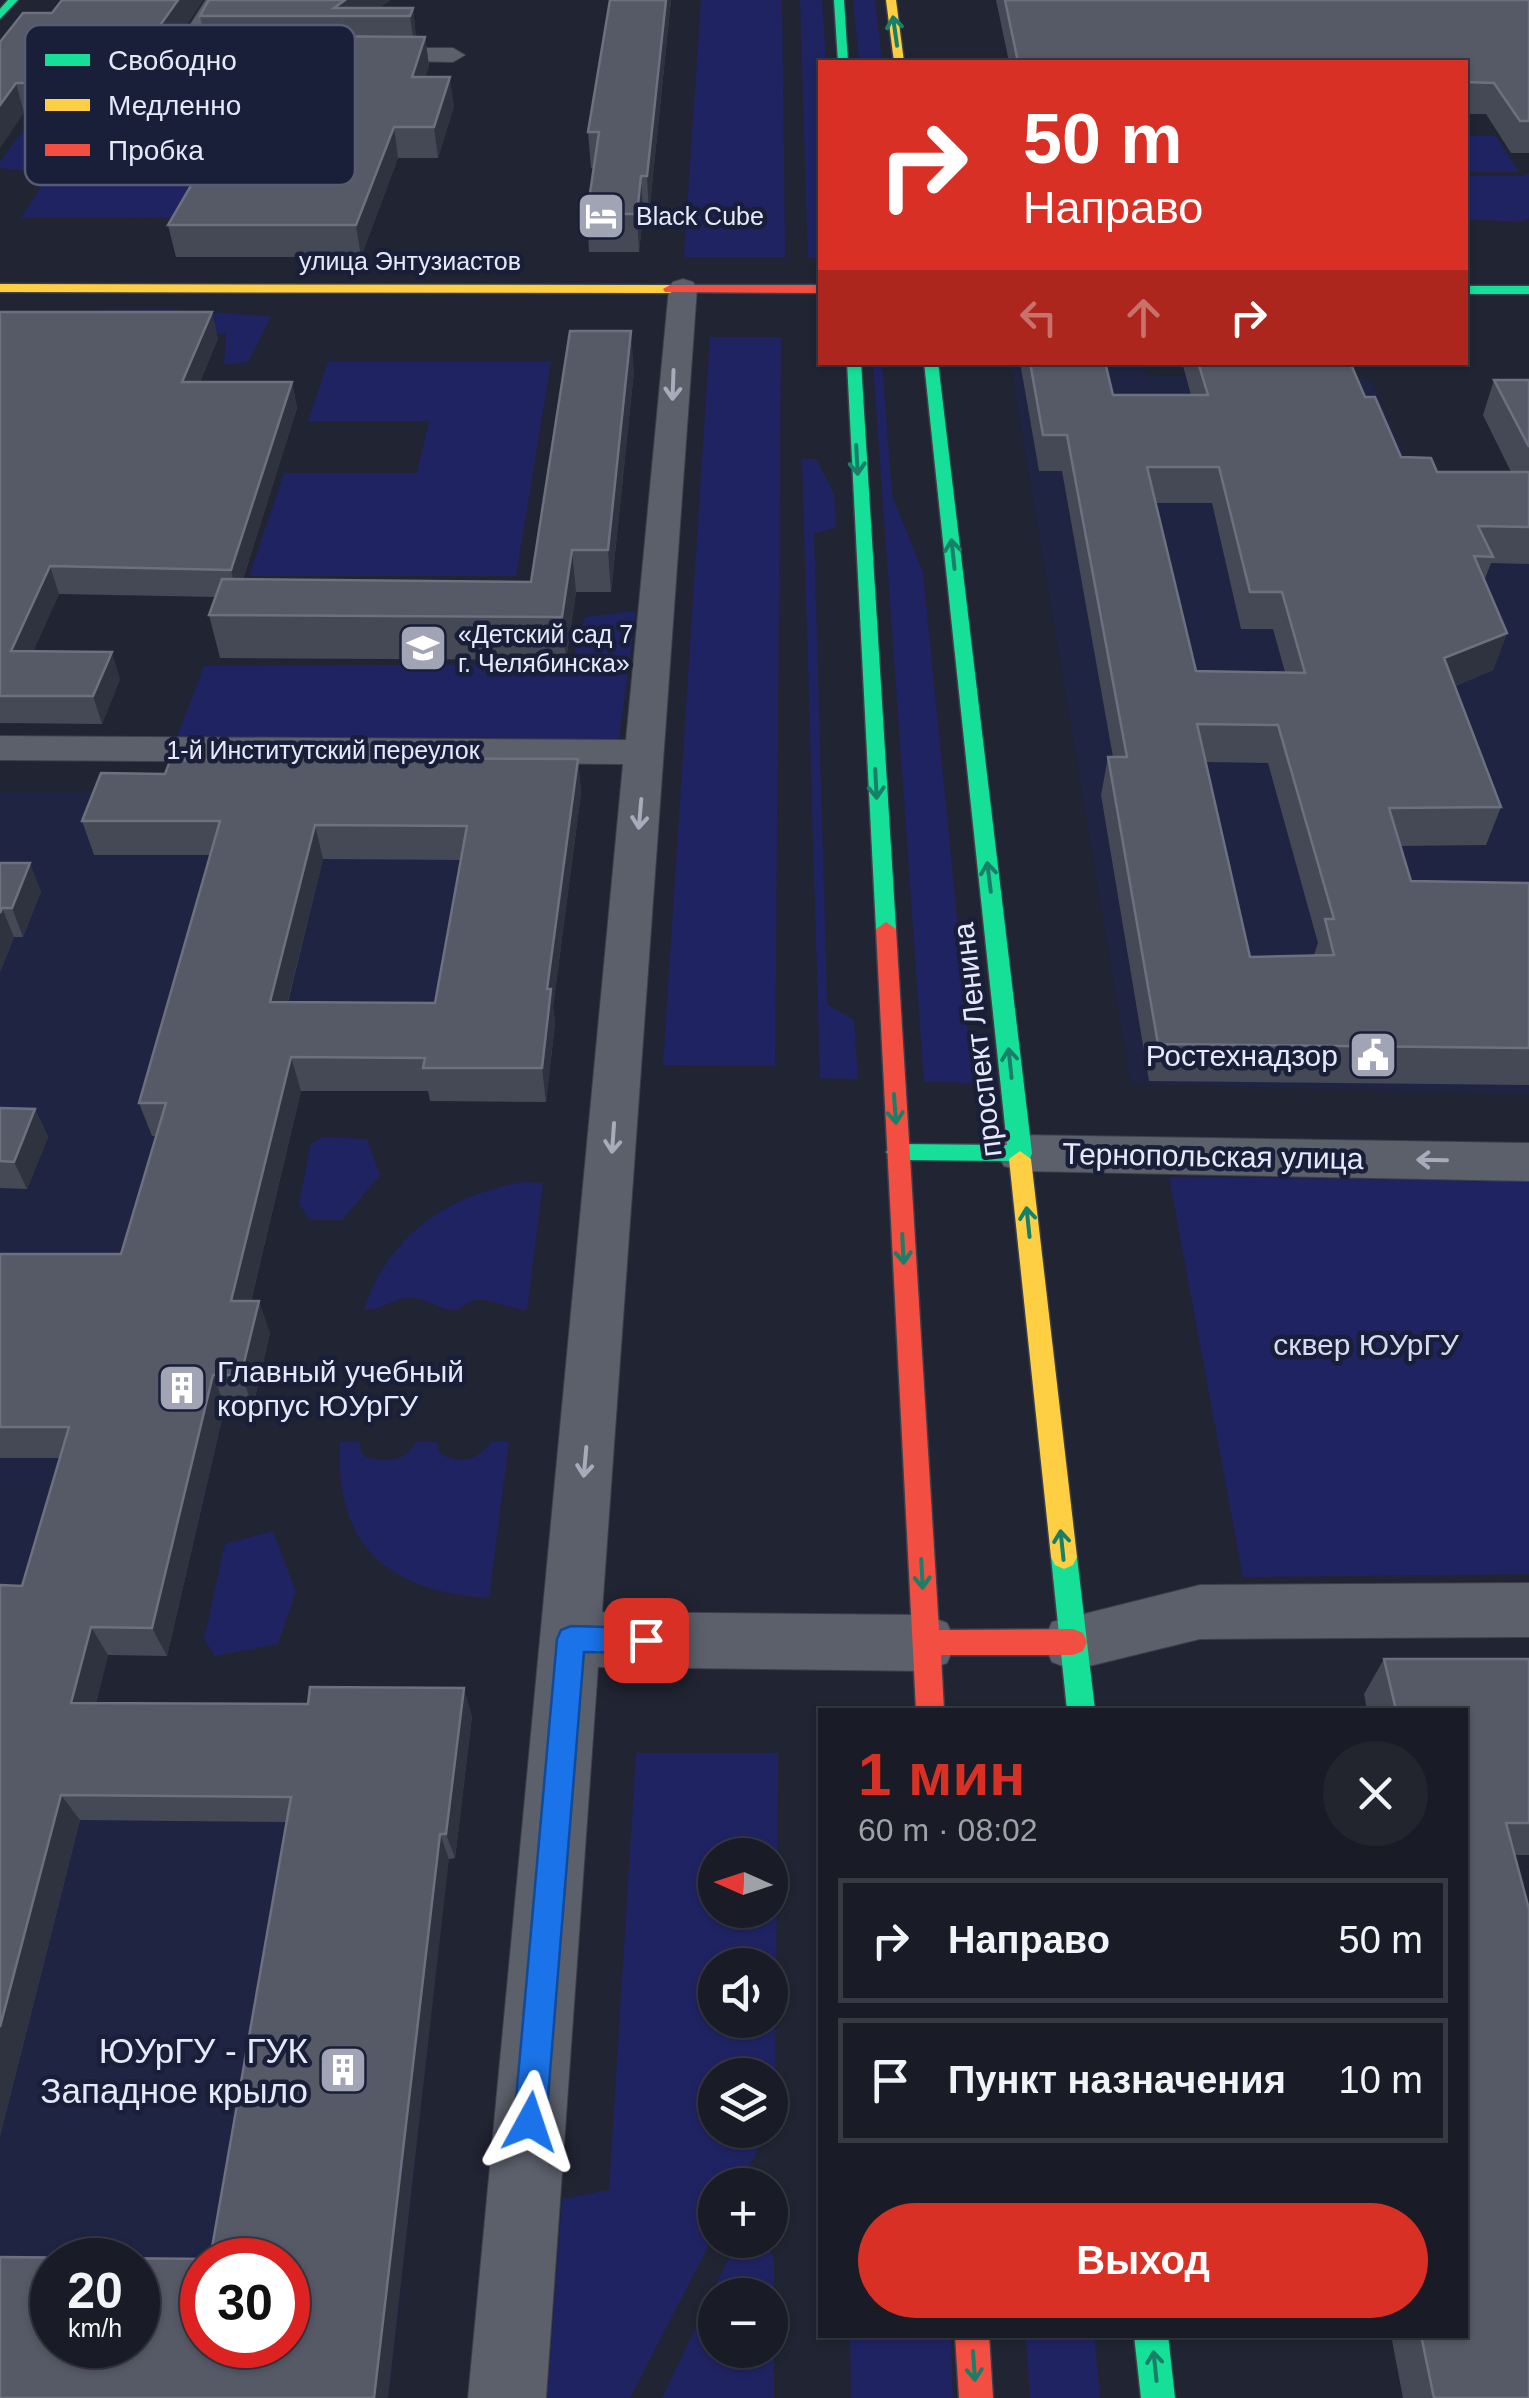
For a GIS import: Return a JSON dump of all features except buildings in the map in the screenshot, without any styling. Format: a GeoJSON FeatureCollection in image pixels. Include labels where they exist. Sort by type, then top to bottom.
{"type":"FeatureCollection","features":[{"type":"Feature","properties":{"kind":"main road"},"geometry":{"type":"LineString","coordinates":[[0,16],[14,0]]}},
{"type":"Feature","properties":{"kind":"main road"},"geometry":{"type":"LineString","coordinates":[[839,0],[843,60]]}},
{"type":"Feature","properties":{"kind":"main road"},"geometry":{"type":"LineString","coordinates":[[891,0],[899,60]]}},
{"type":"Feature","properties":{"kind":"main road","name":"улица Энтузиастов"},"geometry":{"type":"LineString","coordinates":[[0,288],[818,289]]}},
{"type":"Feature","properties":{"kind":"main road"},"geometry":{"type":"LineString","coordinates":[[1468,290],[1529,290]]}},
{"type":"Feature","properties":{"kind":"main road"},"geometry":{"type":"LineString","coordinates":[[854,365],[930,1708]]}},
{"type":"Feature","properties":{"kind":"main road","name":"проспект Ленина"},"geometry":{"type":"LineString","coordinates":[[931,365],[1081,1708]]}},
{"type":"Feature","properties":{"kind":"main road","name":"Тернопольская улица"},"geometry":{"type":"LineString","coordinates":[[898,1152],[1021,1153]]}},
{"type":"Feature","properties":{"kind":"main road"},"geometry":{"type":"LineString","coordinates":[[926,1643],[1073,1642]]}},
{"type":"Feature","properties":{"kind":"main road"},"geometry":{"type":"LineString","coordinates":[[972,2338],[976,2398]]}},
{"type":"Feature","properties":{"kind":"main road"},"geometry":{"type":"LineString","coordinates":[[1151,2338],[1158,2398]]}},
{"type":"Feature","properties":{"kind":"street"},"geometry":{"type":"LineString","coordinates":[[206,25],[217,0]]}},
{"type":"Feature","properties":{"kind":"street"},"geometry":{"type":"LineString","coordinates":[[355,55],[453,55]]}},
{"type":"Feature","properties":{"kind":"street"},"geometry":{"type":"LineString","coordinates":[[507,2398],[683,288]]}},
{"type":"Feature","properties":{"kind":"street","name":"1-й Институтский переулок"},"geometry":{"type":"LineString","coordinates":[[0,748],[645,752]]}},
{"type":"Feature","properties":{"kind":"street","name":"Тернопольская улица"},"geometry":{"type":"LineString","coordinates":[[1021,1153],[1529,1162]]}},
{"type":"Feature","properties":{"kind":"street"},"geometry":{"type":"LineString","coordinates":[[1073,1642],[1200,1612],[1529,1610]]}},
{"type":"Feature","properties":{"kind":"street"},"geometry":{"type":"LineString","coordinates":[[571,1639],[926,1643]]}},
{"type":"Feature","properties":{"kind":"shaded area"},"geometry":{"type":"Polygon","coordinates":[[[1010,365],[1144,365],[1146,375],[1371,379],[1421,493],[1529,505],[1529,1094],[1131,1084],[1010,365]]]}},
{"type":"Feature","properties":{"kind":"shaded area"},"geometry":{"type":"Polygon","coordinates":[[[0,791],[581,793],[551,1022],[546,1102],[430,1101],[431,1091],[254,1091],[243,1333],[270,1333],[253,1406],[226,1407],[167,1656],[109,1655],[90,1729],[472,1716],[455,1858],[449,1859],[389,2398],[0,2398],[0,791]]]}},
{"type":"Feature","properties":{"kind":"green space"},"geometry":{"type":"Polygon","coordinates":[[[701,0],[782,0],[785,257],[684,257],[701,0]]]}},
{"type":"Feature","properties":{"kind":"green space"},"geometry":{"type":"Polygon","coordinates":[[[800,0],[822,0],[826,60],[818,60],[818,258],[808,258],[800,0]]]}},
{"type":"Feature","properties":{"kind":"green space"},"geometry":{"type":"Polygon","coordinates":[[[853,0],[875,0],[882,60],[859,60],[853,0]]]}},
{"type":"Feature","properties":{"kind":"green space"},"geometry":{"type":"Polygon","coordinates":[[[25,128],[25,170],[0,168],[0,162],[25,128]]]}},
{"type":"Feature","properties":{"kind":"green space"},"geometry":{"type":"Polygon","coordinates":[[[1468,136],[1496,136],[1519,172],[1468,172],[1468,136]]]}},
{"type":"Feature","properties":{"kind":"green space"},"geometry":{"type":"Polygon","coordinates":[[[1529,173],[1529,218],[1522,222],[1468,219],[1468,176],[1529,173]]]}},
{"type":"Feature","properties":{"kind":"green space"},"geometry":{"type":"Polygon","coordinates":[[[42,185],[332,185],[315,217],[21,218],[42,185]]]}},
{"type":"Feature","properties":{"kind":"green space"},"geometry":{"type":"Polygon","coordinates":[[[167,310],[271,316],[248,362],[224,364],[226,333],[0,331],[0,312],[167,310]]]}},
{"type":"Feature","properties":{"kind":"green space"},"geometry":{"type":"Polygon","coordinates":[[[710,337],[781,337],[775,1066],[663,1065],[710,337]]]}},
{"type":"Feature","properties":{"kind":"green space"},"geometry":{"type":"Polygon","coordinates":[[[328,362],[551,362],[516,576],[249,576],[284,473],[417,473],[429,421],[308,421],[328,362]]]}},
{"type":"Feature","properties":{"kind":"green space"},"geometry":{"type":"Polygon","coordinates":[[[873,365],[882,365],[892,495],[923,572],[973,1083],[924,1082],[873,365]]]}},
{"type":"Feature","properties":{"kind":"green space"},"geometry":{"type":"Polygon","coordinates":[[[802,459],[816,459],[834,493],[836,527],[814,534],[827,1004],[854,1020],[858,1079],[820,1078],[802,459]]]}},
{"type":"Feature","properties":{"kind":"green space"},"geometry":{"type":"Polygon","coordinates":[[[636,611],[619,740],[177,737],[204,666],[571,664],[585,617],[636,611]]]}},
{"type":"Feature","properties":{"kind":"green space"},"geometry":{"type":"Polygon","coordinates":[[[323,1137],[367,1139],[380,1175],[342,1220],[310,1220],[299,1204],[311,1144],[323,1137]]]}},
{"type":"Feature","properties":{"kind":"green space","name":"сквер ЮУрГУ"},"geometry":{"type":"Polygon","coordinates":[[[1169,1177],[1529,1181],[1529,1574],[1243,1577],[1169,1177]]]}},
{"type":"Feature","properties":{"kind":"green space"},"geometry":{"type":"Polygon","coordinates":[[[522,1182],[543,1183],[527,1310],[475,1300],[458,1310],[411,1298],[364,1310],[388,1260],[424,1223],[469,1197],[522,1182]]]}},
{"type":"Feature","properties":{"kind":"green space"},"geometry":{"type":"Polygon","coordinates":[[[492,1441],[509,1442],[489,1598],[423,1586],[375,1557],[358,1535],[347,1509],[340,1442],[359,1442],[363,1456],[387,1460],[400,1458],[417,1442],[436,1442],[440,1454],[462,1460],[481,1453],[492,1441]]]}},
{"type":"Feature","properties":{"kind":"green space"},"geometry":{"type":"Polygon","coordinates":[[[273,1531],[296,1592],[278,1644],[215,1656],[204,1639],[225,1544],[273,1531]]]}},
{"type":"Feature","properties":{"kind":"green space"},"geometry":{"type":"Polygon","coordinates":[[[636,1753],[778,1753],[777,1838],[698,1838],[698,1928],[777,1928],[776,1948],[698,1948],[698,2038],[776,2038],[775,2058],[698,2058],[698,2148],[759,2148],[748,2168],[698,2168],[698,2258],[702,2258],[630,2398],[547,2398],[562,2199],[609,2190],[636,1753]]]}},
{"type":"Feature","properties":{"kind":"green space"},"geometry":{"type":"Polygon","coordinates":[[[729,2258],[774,2259],[774,2278],[719,2278],[729,2258]]]}},
{"type":"Feature","properties":{"kind":"green space"},"geometry":{"type":"Polygon","coordinates":[[[698,2322],[698,2368],[774,2368],[774,2398],[662,2398],[698,2322]]]}},
{"type":"Feature","properties":{"kind":"green space"},"geometry":{"type":"Polygon","coordinates":[[[850,2338],[951,2338],[953,2398],[851,2398],[850,2338]]]}},
{"type":"Feature","properties":{"kind":"green space"},"geometry":{"type":"Polygon","coordinates":[[[1026,2338],[1094,2338],[1100,2398],[1030,2398],[1026,2338]]]}},
{"type":"Feature","properties":{"kind":"traffic: fast"},"geometry":{"type":"LineString","coordinates":[[0,16],[13,0]]}},
{"type":"Feature","properties":{"kind":"traffic: fast"},"geometry":{"type":"LineString","coordinates":[[839,0],[843,60]]}},
{"type":"Feature","properties":{"kind":"traffic: fast"},"geometry":{"type":"LineString","coordinates":[[1468,290],[1529,290]]}},
{"type":"Feature","properties":{"kind":"traffic: fast"},"geometry":{"type":"LineString","coordinates":[[854,365],[886,929]]}},
{"type":"Feature","properties":{"kind":"traffic: fast"},"geometry":{"type":"LineString","coordinates":[[931,365],[1020,1159]]}},
{"type":"Feature","properties":{"kind":"traffic: fast"},"geometry":{"type":"LineString","coordinates":[[897,1152],[1021,1153]]}},
{"type":"Feature","properties":{"kind":"traffic: fast"},"geometry":{"type":"LineString","coordinates":[[1064,1557],[1081,1708]]}},
{"type":"Feature","properties":{"kind":"traffic: fast"},"geometry":{"type":"LineString","coordinates":[[1151,2338],[1158,2398]]}},
{"type":"Feature","properties":{"kind":"traffic: slow"},"geometry":{"type":"LineString","coordinates":[[891,0],[899,60]]}},
{"type":"Feature","properties":{"kind":"traffic: slow"},"geometry":{"type":"LineString","coordinates":[[0,288],[670,289]]}},
{"type":"Feature","properties":{"kind":"traffic: slow"},"geometry":{"type":"LineString","coordinates":[[1020,1159],[1064,1557]]}},
{"type":"Feature","properties":{"kind":"traffic: jam"},"geometry":{"type":"LineString","coordinates":[[670,289],[818,289]]}},
{"type":"Feature","properties":{"kind":"traffic: jam"},"geometry":{"type":"LineString","coordinates":[[886,929],[930,1708]]}},
{"type":"Feature","properties":{"kind":"traffic: jam"},"geometry":{"type":"LineString","coordinates":[[926,1643],[1073,1642]]}},
{"type":"Feature","properties":{"kind":"traffic: jam"},"geometry":{"type":"LineString","coordinates":[[972,2338],[976,2398]]}},
{"type":"Feature","properties":{"kind":"place","name":"Black Cube"},"geometry":{"type":"Point","coordinates":[601,216]}},
{"type":"Feature","properties":{"kind":"place","name":"«Детский сад 7 г. Челябинска»"},"geometry":{"type":"Point","coordinates":[423,648]}},
{"type":"Feature","properties":{"kind":"place","name":"Ростехнадзор"},"geometry":{"type":"Point","coordinates":[1373,1055]}},
{"type":"Feature","properties":{"kind":"place","name":"Главный учебный корпус ЮУрГУ"},"geometry":{"type":"Point","coordinates":[182,1388]}},
{"type":"Feature","properties":{"kind":"place","name":"ЮУрГУ - ГУК Западное крыло"},"geometry":{"type":"Point","coordinates":[343,2070]}},
{"type":"Feature","properties":{"kind":"route"},"geometry":{"type":"LineString","coordinates":[[530,2122],[571,1639],[646,1640]]}}]}
